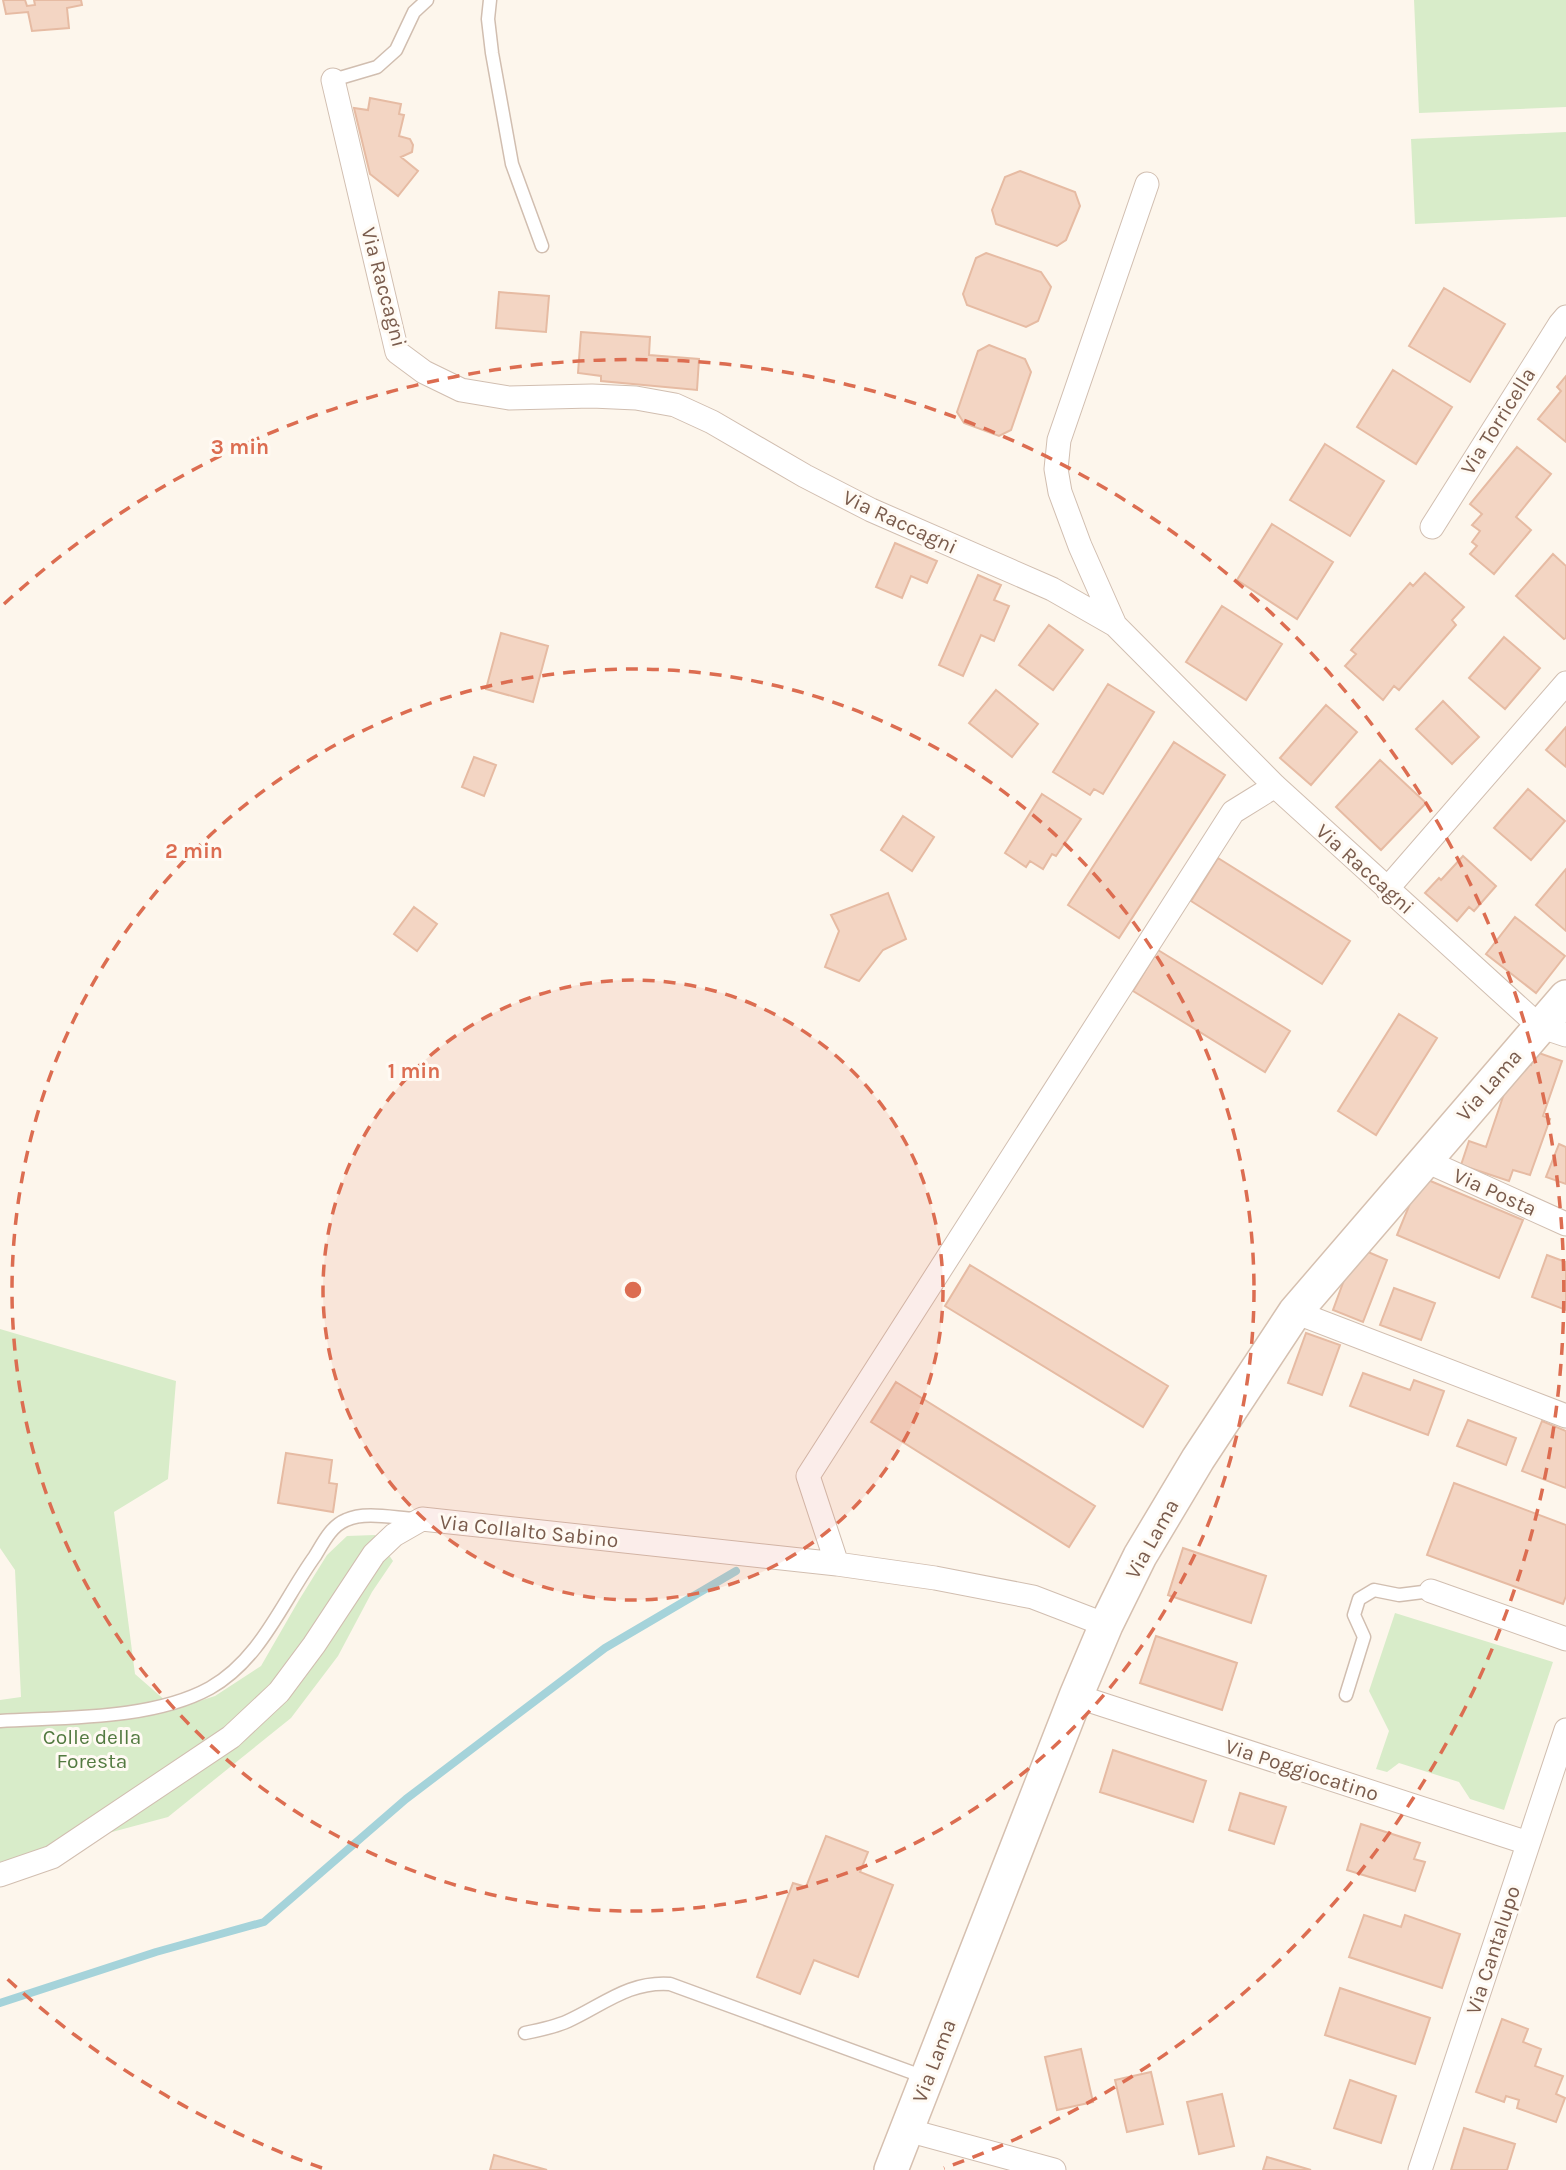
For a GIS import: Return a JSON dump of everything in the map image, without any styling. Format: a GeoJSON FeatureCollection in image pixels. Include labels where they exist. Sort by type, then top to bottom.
{"type":"FeatureCollection","features":[{"type":"Feature","properties":{"kind":"main road","name":"Via Lama"},"geometry":{"type":"LineString","coordinates":[[891,2170],[1076,1696],[1106,1625],[1140,1556],[1198,1459],[1295,1312],[1424,1160],[1553,1031],[1566,997]]}},
{"type":"Feature","properties":{"kind":"street","name":"Via Raccagni"},"geometry":{"type":"LineString","coordinates":[[333,80],[397,352],[424,372],[461,390],[509,398],[592,396],[636,398],[675,405],[712,422],[805,476],[871,510],[1052,589],[1115,625],[1275,786],[1387,889],[1553,1031]]}},
{"type":"Feature","properties":{"kind":"street"},"geometry":{"type":"LineString","coordinates":[[1115,625],[1080,546],[1060,492],[1056,469],[1059,440],[1147,184]]}},
{"type":"Feature","properties":{"kind":"street","name":"Via Torricella"},"geometry":{"type":"LineString","coordinates":[[1432,527],[1566,317]]}},
{"type":"Feature","properties":{"kind":"street"},"geometry":{"type":"LineString","coordinates":[[1387,889],[1566,683]]}},
{"type":"Feature","properties":{"kind":"street"},"geometry":{"type":"LineString","coordinates":[[836,1564],[808,1476],[1233,811],[1275,786]]}},
{"type":"Feature","properties":{"kind":"street","name":"Via Posta"},"geometry":{"type":"LineString","coordinates":[[1424,1160],[1566,1224]]}},
{"type":"Feature","properties":{"kind":"street"},"geometry":{"type":"LineString","coordinates":[[1295,1312],[1566,1416]]}},
{"type":"Feature","properties":{"kind":"street","name":"Via Collalto Sabino"},"geometry":{"type":"LineString","coordinates":[[0,1875],[52,1857],[230,1737],[279,1692],[314,1645],[374,1554],[394,1535],[422,1519],[836,1564],[934,1578],[1033,1597],[1106,1625]]}},
{"type":"Feature","properties":{"kind":"street"},"geometry":{"type":"LineString","coordinates":[[1430,1591],[1566,1639]]}},
{"type":"Feature","properties":{"kind":"street","name":"Via Poggiocatino"},"geometry":{"type":"LineString","coordinates":[[1076,1696],[1528,1843]]}},
{"type":"Feature","properties":{"kind":"street","name":"Via Cantalupo"},"geometry":{"type":"LineString","coordinates":[[1420,2170],[1566,1730]]}},
{"type":"Feature","properties":{"kind":"street"},"geometry":{"type":"LineString","coordinates":[[907,2130],[1054,2170]]}},
{"type":"Feature","properties":{"kind":"lane"},"geometry":{"type":"LineString","coordinates":[[333,80],[377,67],[396,50],[414,12],[427,0]]}},
{"type":"Feature","properties":{"kind":"lane"},"geometry":{"type":"LineString","coordinates":[[490,0],[488,19],[492,53],[512,163],[542,246]]}},
{"type":"Feature","properties":{"kind":"lane"},"geometry":{"type":"LineString","coordinates":[[0,1721],[132,1713],[186,1699],[209,1688],[244,1662],[262,1641],[293,1586],[334,1528],[346,1519],[366,1516],[422,1519]]}},
{"type":"Feature","properties":{"kind":"lane"},"geometry":{"type":"LineString","coordinates":[[1346,1695],[1364,1637],[1354,1615],[1359,1599],[1374,1590],[1399,1595],[1430,1591]]}},
{"type":"Feature","properties":{"kind":"lane"},"geometry":{"type":"LineString","coordinates":[[525,2033],[566,2022],[635,1986],[670,1984],[927,2078]]}},
{"type":"Feature","properties":{"kind":"green space"},"geometry":{"type":"Polygon","coordinates":[[[1414,0],[1566,0],[1566,107],[1419,113],[1414,0]]]}},
{"type":"Feature","properties":{"kind":"green space"},"geometry":{"type":"Polygon","coordinates":[[[1566,132],[1566,217],[1415,224],[1411,139],[1566,132]]]}},
{"type":"Feature","properties":{"kind":"green space","name":"Colle della Foresta"},"geometry":{"type":"Polygon","coordinates":[[[0,1329],[176,1381],[168,1479],[114,1512],[135,1674],[175,1709],[215,1696],[261,1666],[327,1555],[347,1536],[375,1535],[393,1561],[372,1592],[338,1656],[291,1718],[168,1817],[0,1862],[0,1700],[21,1697],[15,1570],[0,1548],[0,1329]]]}},
{"type":"Feature","properties":{"kind":"green space"},"geometry":{"type":"Polygon","coordinates":[[[1395,1613],[1553,1662],[1504,1810],[1470,1799],[1459,1782],[1399,1763],[1387,1772],[1376,1769],[1389,1731],[1369,1691],[1395,1613]]]}},
{"type":"Feature","properties":{"kind":"building"},"geometry":{"type":"Polygon","coordinates":[[[3,0],[25,0],[27,6],[35,5],[34,0],[81,0],[82,5],[67,8],[69,28],[32,31],[28,12],[6,14],[3,0]]]}},
{"type":"Feature","properties":{"kind":"building"},"geometry":{"type":"Polygon","coordinates":[[[370,98],[401,104],[399,114],[404,115],[399,136],[410,139],[413,145],[412,152],[401,157],[418,171],[398,196],[370,174],[354,108],[368,110],[370,98]]]}},
{"type":"Feature","properties":{"kind":"building"},"geometry":{"type":"Polygon","coordinates":[[[1020,171],[1075,192],[1080,206],[1066,240],[1057,246],[996,224],[992,210],[1005,177],[1020,171]]]}},
{"type":"Feature","properties":{"kind":"building"},"geometry":{"type":"Polygon","coordinates":[[[986,253],[1041,272],[1051,287],[1038,321],[1026,327],[967,305],[963,294],[976,258],[986,253]]]}},
{"type":"Feature","properties":{"kind":"building"},"geometry":{"type":"Polygon","coordinates":[[[1444,288],[1505,324],[1470,382],[1409,346],[1444,288]]]}},
{"type":"Feature","properties":{"kind":"building"},"geometry":{"type":"Polygon","coordinates":[[[499,292],[549,296],[546,332],[496,328],[499,292]]]}},
{"type":"Feature","properties":{"kind":"building"},"geometry":{"type":"Polygon","coordinates":[[[581,332],[650,337],[649,355],[699,359],[697,390],[601,381],[601,376],[578,373],[581,332]]]}},
{"type":"Feature","properties":{"kind":"building"},"geometry":{"type":"Polygon","coordinates":[[[989,345],[1025,359],[1031,372],[1011,430],[999,436],[964,423],[957,412],[978,351],[989,345]]]}},
{"type":"Feature","properties":{"kind":"building"},"geometry":{"type":"Polygon","coordinates":[[[1393,370],[1452,407],[1416,464],[1357,427],[1393,370]]]}},
{"type":"Feature","properties":{"kind":"building"},"geometry":{"type":"Polygon","coordinates":[[[1566,376],[1566,442],[1538,419],[1561,391],[1557,387],[1566,376]]]}},
{"type":"Feature","properties":{"kind":"building"},"geometry":{"type":"Polygon","coordinates":[[[1325,444],[1384,481],[1350,536],[1290,500],[1325,444]]]}},
{"type":"Feature","properties":{"kind":"building"},"geometry":{"type":"Polygon","coordinates":[[[1517,447],[1551,474],[1516,517],[1531,530],[1494,574],[1470,554],[1477,546],[1472,542],[1480,531],[1472,525],[1482,514],[1470,504],[1517,447]]]}},
{"type":"Feature","properties":{"kind":"building"},"geometry":{"type":"Polygon","coordinates":[[[1272,524],[1333,562],[1297,619],[1237,580],[1272,524]]]}},
{"type":"Feature","properties":{"kind":"building"},"geometry":{"type":"Polygon","coordinates":[[[895,543],[937,561],[927,583],[911,576],[902,598],[876,587],[895,543]]]}},
{"type":"Feature","properties":{"kind":"building"},"geometry":{"type":"Polygon","coordinates":[[[1553,554],[1566,566],[1564,639],[1516,596],[1553,554]]]}},
{"type":"Feature","properties":{"kind":"building"},"geometry":{"type":"Polygon","coordinates":[[[1425,573],[1464,607],[1452,620],[1456,625],[1399,690],[1394,686],[1383,700],[1345,666],[1356,654],[1351,650],[1410,583],[1413,586],[1425,573]]]}},
{"type":"Feature","properties":{"kind":"building"},"geometry":{"type":"Polygon","coordinates":[[[978,575],[1001,585],[994,600],[1009,606],[994,641],[981,635],[963,676],[939,665],[978,575]]]}},
{"type":"Feature","properties":{"kind":"building"},"geometry":{"type":"Polygon","coordinates":[[[1222,606],[1282,644],[1246,700],[1186,662],[1222,606]]]}},
{"type":"Feature","properties":{"kind":"building"},"geometry":{"type":"Polygon","coordinates":[[[1049,625],[1083,650],[1053,690],[1019,665],[1049,625]]]}},
{"type":"Feature","properties":{"kind":"building"},"geometry":{"type":"Polygon","coordinates":[[[501,633],[548,646],[533,702],[486,689],[501,633]]]}},
{"type":"Feature","properties":{"kind":"building"},"geometry":{"type":"Polygon","coordinates":[[[1504,637],[1540,668],[1505,709],[1469,678],[1504,637]]]}},
{"type":"Feature","properties":{"kind":"building"},"geometry":{"type":"Polygon","coordinates":[[[1108,684],[1154,712],[1103,794],[1094,789],[1090,795],[1053,772],[1108,684]]]}},
{"type":"Feature","properties":{"kind":"building"},"geometry":{"type":"Polygon","coordinates":[[[996,690],[1038,724],[1012,757],[969,723],[996,690]]]}},
{"type":"Feature","properties":{"kind":"building"},"geometry":{"type":"Polygon","coordinates":[[[1443,701],[1479,737],[1452,764],[1416,729],[1443,701]]]}},
{"type":"Feature","properties":{"kind":"building"},"geometry":{"type":"Polygon","coordinates":[[[1326,705],[1357,732],[1311,785],[1280,758],[1326,705]]]}},
{"type":"Feature","properties":{"kind":"building"},"geometry":{"type":"Polygon","coordinates":[[[1566,727],[1566,767],[1546,750],[1566,727]]]}},
{"type":"Feature","properties":{"kind":"building"},"geometry":{"type":"Polygon","coordinates":[[[1174,742],[1225,775],[1119,938],[1068,905],[1174,742]]]}},
{"type":"Feature","properties":{"kind":"building"},"geometry":{"type":"Polygon","coordinates":[[[474,757],[496,765],[484,796],[462,787],[474,757]]]}},
{"type":"Feature","properties":{"kind":"building"},"geometry":{"type":"Polygon","coordinates":[[[1380,760],[1426,803],[1381,850],[1336,807],[1380,760]]]}},
{"type":"Feature","properties":{"kind":"building"},"geometry":{"type":"Polygon","coordinates":[[[1528,789],[1565,821],[1531,860],[1494,828],[1528,789]]]}},
{"type":"Feature","properties":{"kind":"building"},"geometry":{"type":"Polygon","coordinates":[[[1042,794],[1081,819],[1056,856],[1052,854],[1043,869],[1030,861],[1026,867],[1005,853],[1042,794]]]}},
{"type":"Feature","properties":{"kind":"building"},"geometry":{"type":"Polygon","coordinates":[[[903,816],[934,837],[912,871],[881,850],[903,816]]]}},
{"type":"Feature","properties":{"kind":"building"},"geometry":{"type":"Polygon","coordinates":[[[1463,856],[1496,886],[1474,911],[1469,907],[1457,921],[1425,893],[1463,856]]]}},
{"type":"Feature","properties":{"kind":"building"},"geometry":{"type":"Polygon","coordinates":[[[1218,858],[1350,941],[1322,984],[1191,901],[1218,858]]]}},
{"type":"Feature","properties":{"kind":"building"},"geometry":{"type":"Polygon","coordinates":[[[1566,869],[1566,931],[1536,905],[1566,869]]]}},
{"type":"Feature","properties":{"kind":"building"},"geometry":{"type":"Polygon","coordinates":[[[888,893],[906,939],[883,950],[859,981],[825,967],[839,931],[831,915],[888,893]]]}},
{"type":"Feature","properties":{"kind":"building"},"geometry":{"type":"Polygon","coordinates":[[[414,907],[437,924],[417,951],[394,934],[414,907]]]}},
{"type":"Feature","properties":{"kind":"building"},"geometry":{"type":"Polygon","coordinates":[[[1515,917],[1565,956],[1536,993],[1486,954],[1515,917]]]}},
{"type":"Feature","properties":{"kind":"building"},"geometry":{"type":"Polygon","coordinates":[[[1158,950],[1290,1031],[1265,1072],[1133,991],[1158,950]]]}},
{"type":"Feature","properties":{"kind":"building"},"geometry":{"type":"Polygon","coordinates":[[[1399,1014],[1437,1038],[1376,1135],[1338,1111],[1399,1014]]]}},
{"type":"Feature","properties":{"kind":"building"},"geometry":{"type":"Polygon","coordinates":[[[1536,1052],[1562,1061],[1543,1116],[1550,1119],[1530,1175],[1513,1170],[1509,1181],[1461,1165],[1469,1141],[1486,1147],[1508,1082],[1521,1062],[1531,1065],[1536,1052]]]}},
{"type":"Feature","properties":{"kind":"building"},"geometry":{"type":"Polygon","coordinates":[[[1559,1144],[1566,1147],[1566,1184],[1546,1177],[1559,1144]]]}},
{"type":"Feature","properties":{"kind":"building"},"geometry":{"type":"Polygon","coordinates":[[[1421,1177],[1523,1220],[1499,1278],[1397,1235],[1421,1177]]]}},
{"type":"Feature","properties":{"kind":"building"},"geometry":{"type":"Polygon","coordinates":[[[1368,1252],[1387,1260],[1363,1322],[1333,1310],[1347,1272],[1368,1252]]]}},
{"type":"Feature","properties":{"kind":"building"},"geometry":{"type":"Polygon","coordinates":[[[1547,1255],[1566,1262],[1566,1310],[1532,1297],[1547,1255]]]}},
{"type":"Feature","properties":{"kind":"building"},"geometry":{"type":"Polygon","coordinates":[[[970,1265],[1168,1386],[1143,1427],[945,1306],[970,1265]]]}},
{"type":"Feature","properties":{"kind":"building"},"geometry":{"type":"Polygon","coordinates":[[[1394,1288],[1435,1303],[1421,1340],[1380,1325],[1394,1288]]]}},
{"type":"Feature","properties":{"kind":"building"},"geometry":{"type":"Polygon","coordinates":[[[1306,1333],[1340,1345],[1322,1395],[1288,1383],[1306,1333]]]}},
{"type":"Feature","properties":{"kind":"building"},"geometry":{"type":"Polygon","coordinates":[[[1363,1373],[1410,1390],[1414,1380],[1444,1391],[1428,1435],[1350,1406],[1363,1373]]]}},
{"type":"Feature","properties":{"kind":"building"},"geometry":{"type":"Polygon","coordinates":[[[896,1382],[1095,1506],[1069,1547],[871,1422],[896,1382]]]}},
{"type":"Feature","properties":{"kind":"building"},"geometry":{"type":"Polygon","coordinates":[[[1468,1420],[1516,1438],[1506,1465],[1457,1446],[1468,1420]]]}},
{"type":"Feature","properties":{"kind":"building"},"geometry":{"type":"Polygon","coordinates":[[[1542,1421],[1566,1431],[1566,1488],[1522,1471],[1542,1421]]]}},
{"type":"Feature","properties":{"kind":"building"},"geometry":{"type":"Polygon","coordinates":[[[286,1453],[332,1460],[329,1483],[337,1484],[333,1512],[278,1503],[286,1453]]]}},
{"type":"Feature","properties":{"kind":"building"},"geometry":{"type":"Polygon","coordinates":[[[1454,1483],[1566,1525],[1566,1596],[1563,1604],[1427,1555],[1454,1483]]]}},
{"type":"Feature","properties":{"kind":"building"},"geometry":{"type":"Polygon","coordinates":[[[1183,1548],[1266,1576],[1251,1623],[1168,1595],[1183,1548]]]}},
{"type":"Feature","properties":{"kind":"building"},"geometry":{"type":"Polygon","coordinates":[[[1156,1636],[1237,1663],[1222,1710],[1140,1683],[1156,1636]]]}},
{"type":"Feature","properties":{"kind":"building"},"geometry":{"type":"Polygon","coordinates":[[[1113,1750],[1206,1781],[1193,1822],[1100,1792],[1113,1750]]]}},
{"type":"Feature","properties":{"kind":"building"},"geometry":{"type":"Polygon","coordinates":[[[1240,1793],[1286,1807],[1274,1844],[1229,1830],[1240,1793]]]}},
{"type":"Feature","properties":{"kind":"building"},"geometry":{"type":"Polygon","coordinates":[[[1361,1824],[1420,1843],[1414,1859],[1425,1862],[1415,1891],[1347,1870],[1361,1824]]]}},
{"type":"Feature","properties":{"kind":"building"},"geometry":{"type":"Polygon","coordinates":[[[826,1836],[868,1852],[860,1872],[893,1885],[858,1977],[814,1960],[800,1994],[757,1977],[793,1883],[806,1887],[826,1836]]]}},
{"type":"Feature","properties":{"kind":"building"},"geometry":{"type":"Polygon","coordinates":[[[1364,1915],[1401,1927],[1405,1915],[1460,1934],[1442,1988],[1349,1957],[1364,1915]]]}},
{"type":"Feature","properties":{"kind":"building"},"geometry":{"type":"Polygon","coordinates":[[[1340,1988],[1430,2018],[1415,2064],[1325,2035],[1340,1988]]]}},
{"type":"Feature","properties":{"kind":"building"},"geometry":{"type":"Polygon","coordinates":[[[1502,2019],[1528,2029],[1523,2042],[1541,2049],[1535,2066],[1563,2076],[1556,2094],[1565,2098],[1556,2122],[1517,2108],[1519,2100],[1506,2096],[1504,2102],[1476,2092],[1502,2019]]]}},
{"type":"Feature","properties":{"kind":"building"},"geometry":{"type":"Polygon","coordinates":[[[1081,2049],[1093,2102],[1057,2110],[1045,2057],[1081,2049]]]}},
{"type":"Feature","properties":{"kind":"building"},"geometry":{"type":"Polygon","coordinates":[[[1151,2072],[1163,2124],[1127,2132],[1115,2080],[1151,2072]]]}},
{"type":"Feature","properties":{"kind":"building"},"geometry":{"type":"Polygon","coordinates":[[[1350,2080],[1396,2096],[1381,2143],[1334,2128],[1350,2080]]]}},
{"type":"Feature","properties":{"kind":"building"},"geometry":{"type":"Polygon","coordinates":[[[1222,2094],[1234,2146],[1199,2154],[1187,2102],[1222,2094]]]}},
{"type":"Feature","properties":{"kind":"building"},"geometry":{"type":"Polygon","coordinates":[[[1464,2128],[1515,2144],[1507,2170],[1451,2170],[1464,2128]]]}},
{"type":"Feature","properties":{"kind":"building"},"geometry":{"type":"Polygon","coordinates":[[[494,2155],[547,2170],[490,2170],[494,2155]]]}},
{"type":"Feature","properties":{"kind":"building"},"geometry":{"type":"Polygon","coordinates":[[[1267,2157],[1311,2170],[1263,2170],[1267,2157]]]}},
{"type":"Feature","properties":{"kind":"waterway"},"geometry":{"type":"LineString","coordinates":[[0,2003],[156,1952],[264,1922],[406,1799],[605,1648],[736,1571]]}}]}
